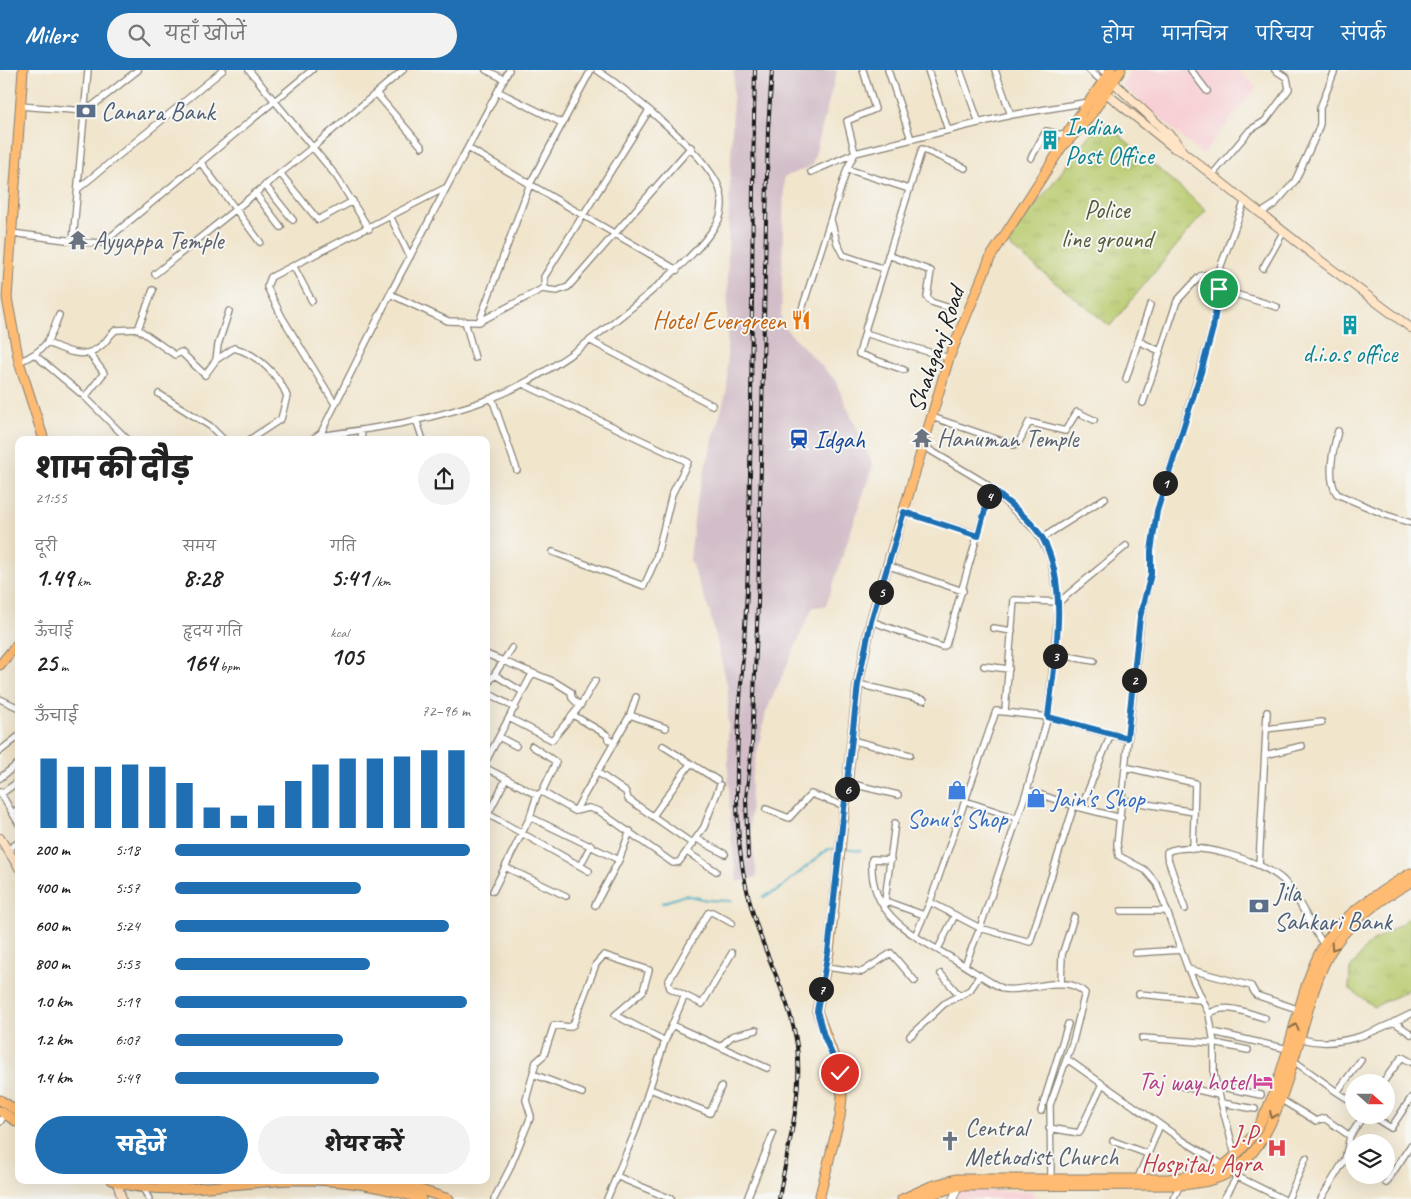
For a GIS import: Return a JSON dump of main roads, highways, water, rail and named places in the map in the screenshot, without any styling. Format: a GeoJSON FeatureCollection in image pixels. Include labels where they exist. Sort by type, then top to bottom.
{"type":"FeatureCollection","features":[{"type":"Feature","properties":{"kind":"main road"},"geometry":{"type":"LineString","coordinates":[[23,70],[7,298],[19,362],[43,436]]}},
{"type":"Feature","properties":{"kind":"main road"},"geometry":{"type":"LineString","coordinates":[[1063,146],[1074,136],[1106,80],[1121,70]]}},
{"type":"Feature","properties":{"kind":"main road"},"geometry":{"type":"LineString","coordinates":[[1106,80],[1177,142],[1183,152]]}},
{"type":"Feature","properties":{"kind":"main road"},"geometry":{"type":"LineString","coordinates":[[1106,80],[1174,148],[1183,152],[1411,328]]}},
{"type":"Feature","properties":{"kind":"main road","name":"Shahganj Road"},"geometry":{"type":"LineString","coordinates":[[819,1199],[840,1117],[842,1097],[840,1073],[824,1036],[817,1011],[826,966],[858,684],[871,621],[889,566],[949,358],[990,258],[1063,146],[1066,136],[1106,80]]}},
{"type":"Feature","properties":{"kind":"main road"},"geometry":{"type":"LineString","coordinates":[[0,665],[15,647]]}},
{"type":"Feature","properties":{"kind":"main road"},"geometry":{"type":"LineString","coordinates":[[0,838],[15,862]]}},
{"type":"Feature","properties":{"kind":"main road"},"geometry":{"type":"LineString","coordinates":[[902,1199],[931,1186],[956,1178],[1169,1179],[1204,1174],[1223,1165],[1236,1155],[1258,1126],[1273,1093],[1312,969],[1324,945],[1336,929],[1353,913],[1411,873]]}},
{"type":"Feature","properties":{"kind":"main road"},"geometry":{"type":"LineString","coordinates":[[917,1199],[958,1186],[1180,1185],[1203,1183],[1234,1174],[1261,1140],[1280,1099],[1301,1039],[1318,979],[1330,952],[1344,932],[1370,910],[1411,882]]}},
{"type":"Feature","properties":{"kind":"main road"},"geometry":{"type":"LineString","coordinates":[[0,1100],[15,1109]]}},
{"type":"Feature","properties":{"kind":"main road"},"geometry":{"type":"LineString","coordinates":[[2,1116],[15,1121]]}},
{"type":"Feature","properties":{"kind":"main road"},"geometry":{"type":"LineString","coordinates":[[116,1184],[122,1199]]}},
{"type":"Feature","properties":{"kind":"main road"},"geometry":{"type":"LineString","coordinates":[[127,1184],[143,1188],[213,1187],[247,1184]]}},
{"type":"Feature","properties":{"kind":"main road"},"geometry":{"type":"LineString","coordinates":[[352,1184],[382,1188],[421,1199]]}},
{"type":"Feature","properties":{"kind":"main road"},"geometry":{"type":"LineString","coordinates":[[402,1184],[413,1186],[448,1199]]}},
{"type":"Feature","properties":{"kind":"waterway"},"geometry":{"type":"LineString","coordinates":[[763,897],[778,890],[828,849],[838,849]]}},
{"type":"Feature","properties":{"kind":"waterway"},"geometry":{"type":"LineString","coordinates":[[843,849],[861,851]]}},
{"type":"Feature","properties":{"kind":"waterway"},"geometry":{"type":"LineString","coordinates":[[662,903],[685,895],[707,900],[732,901]]}},
{"type":"Feature","properties":{"kind":"railway"},"geometry":{"type":"LineString","coordinates":[[755,70],[750,501],[747,596],[738,727],[737,793],[741,854],[752,911],[787,1004],[797,1046],[798,1085],[796,1104],[779,1199]]}},
{"type":"Feature","properties":{"kind":"railway"},"geometry":{"type":"LineString","coordinates":[[748,857],[746,799],[752,743],[758,603],[768,129],[772,70]]}},
{"type":"Feature","properties":{"kind":"place","name":"Canara Bank"},"geometry":{"type":"Point","coordinates":[86,111]}},
{"type":"Feature","properties":{"kind":"place","name":"Indian Post Office"},"geometry":{"type":"Point","coordinates":[1050,140]}},
{"type":"Feature","properties":{"kind":"place","name":"Ayyappa Temple"},"geometry":{"type":"Point","coordinates":[78,240]}},
{"type":"Feature","properties":{"kind":"place","name":"Hotel Evergreen"},"geometry":{"type":"Point","coordinates":[801,320]}},
{"type":"Feature","properties":{"kind":"place","name":"d.i.o.s office"},"geometry":{"type":"Point","coordinates":[1350,325]}},
{"type":"Feature","properties":{"kind":"place","name":"Hanuman Temple"},"geometry":{"type":"Point","coordinates":[922,438]}},
{"type":"Feature","properties":{"kind":"place","name":"Idgah"},"geometry":{"type":"Point","coordinates":[799,439]}},
{"type":"Feature","properties":{"kind":"place","name":"Sonu's Shop"},"geometry":{"type":"Point","coordinates":[957,790]}},
{"type":"Feature","properties":{"kind":"place","name":"Jain's Shop"},"geometry":{"type":"Point","coordinates":[1036,798]}},
{"type":"Feature","properties":{"kind":"place","name":"Jila Sahkari Bank"},"geometry":{"type":"Point","coordinates":[1259,906]}},
{"type":"Feature","properties":{"kind":"place","name":"Taj way hotel"},"geometry":{"type":"Point","coordinates":[1263,1081]}},
{"type":"Feature","properties":{"kind":"place","name":"Central Methodist Church"},"geometry":{"type":"Point","coordinates":[950,1141]}},
{"type":"Feature","properties":{"kind":"place","name":"J.P. Hospital, Agra"},"geometry":{"type":"Point","coordinates":[1277,1148]}},
{"type":"Feature","properties":{"kind":"park label","name":"Police line ground"},"geometry":{"type":"Point","coordinates":[1107,224]}}]}
